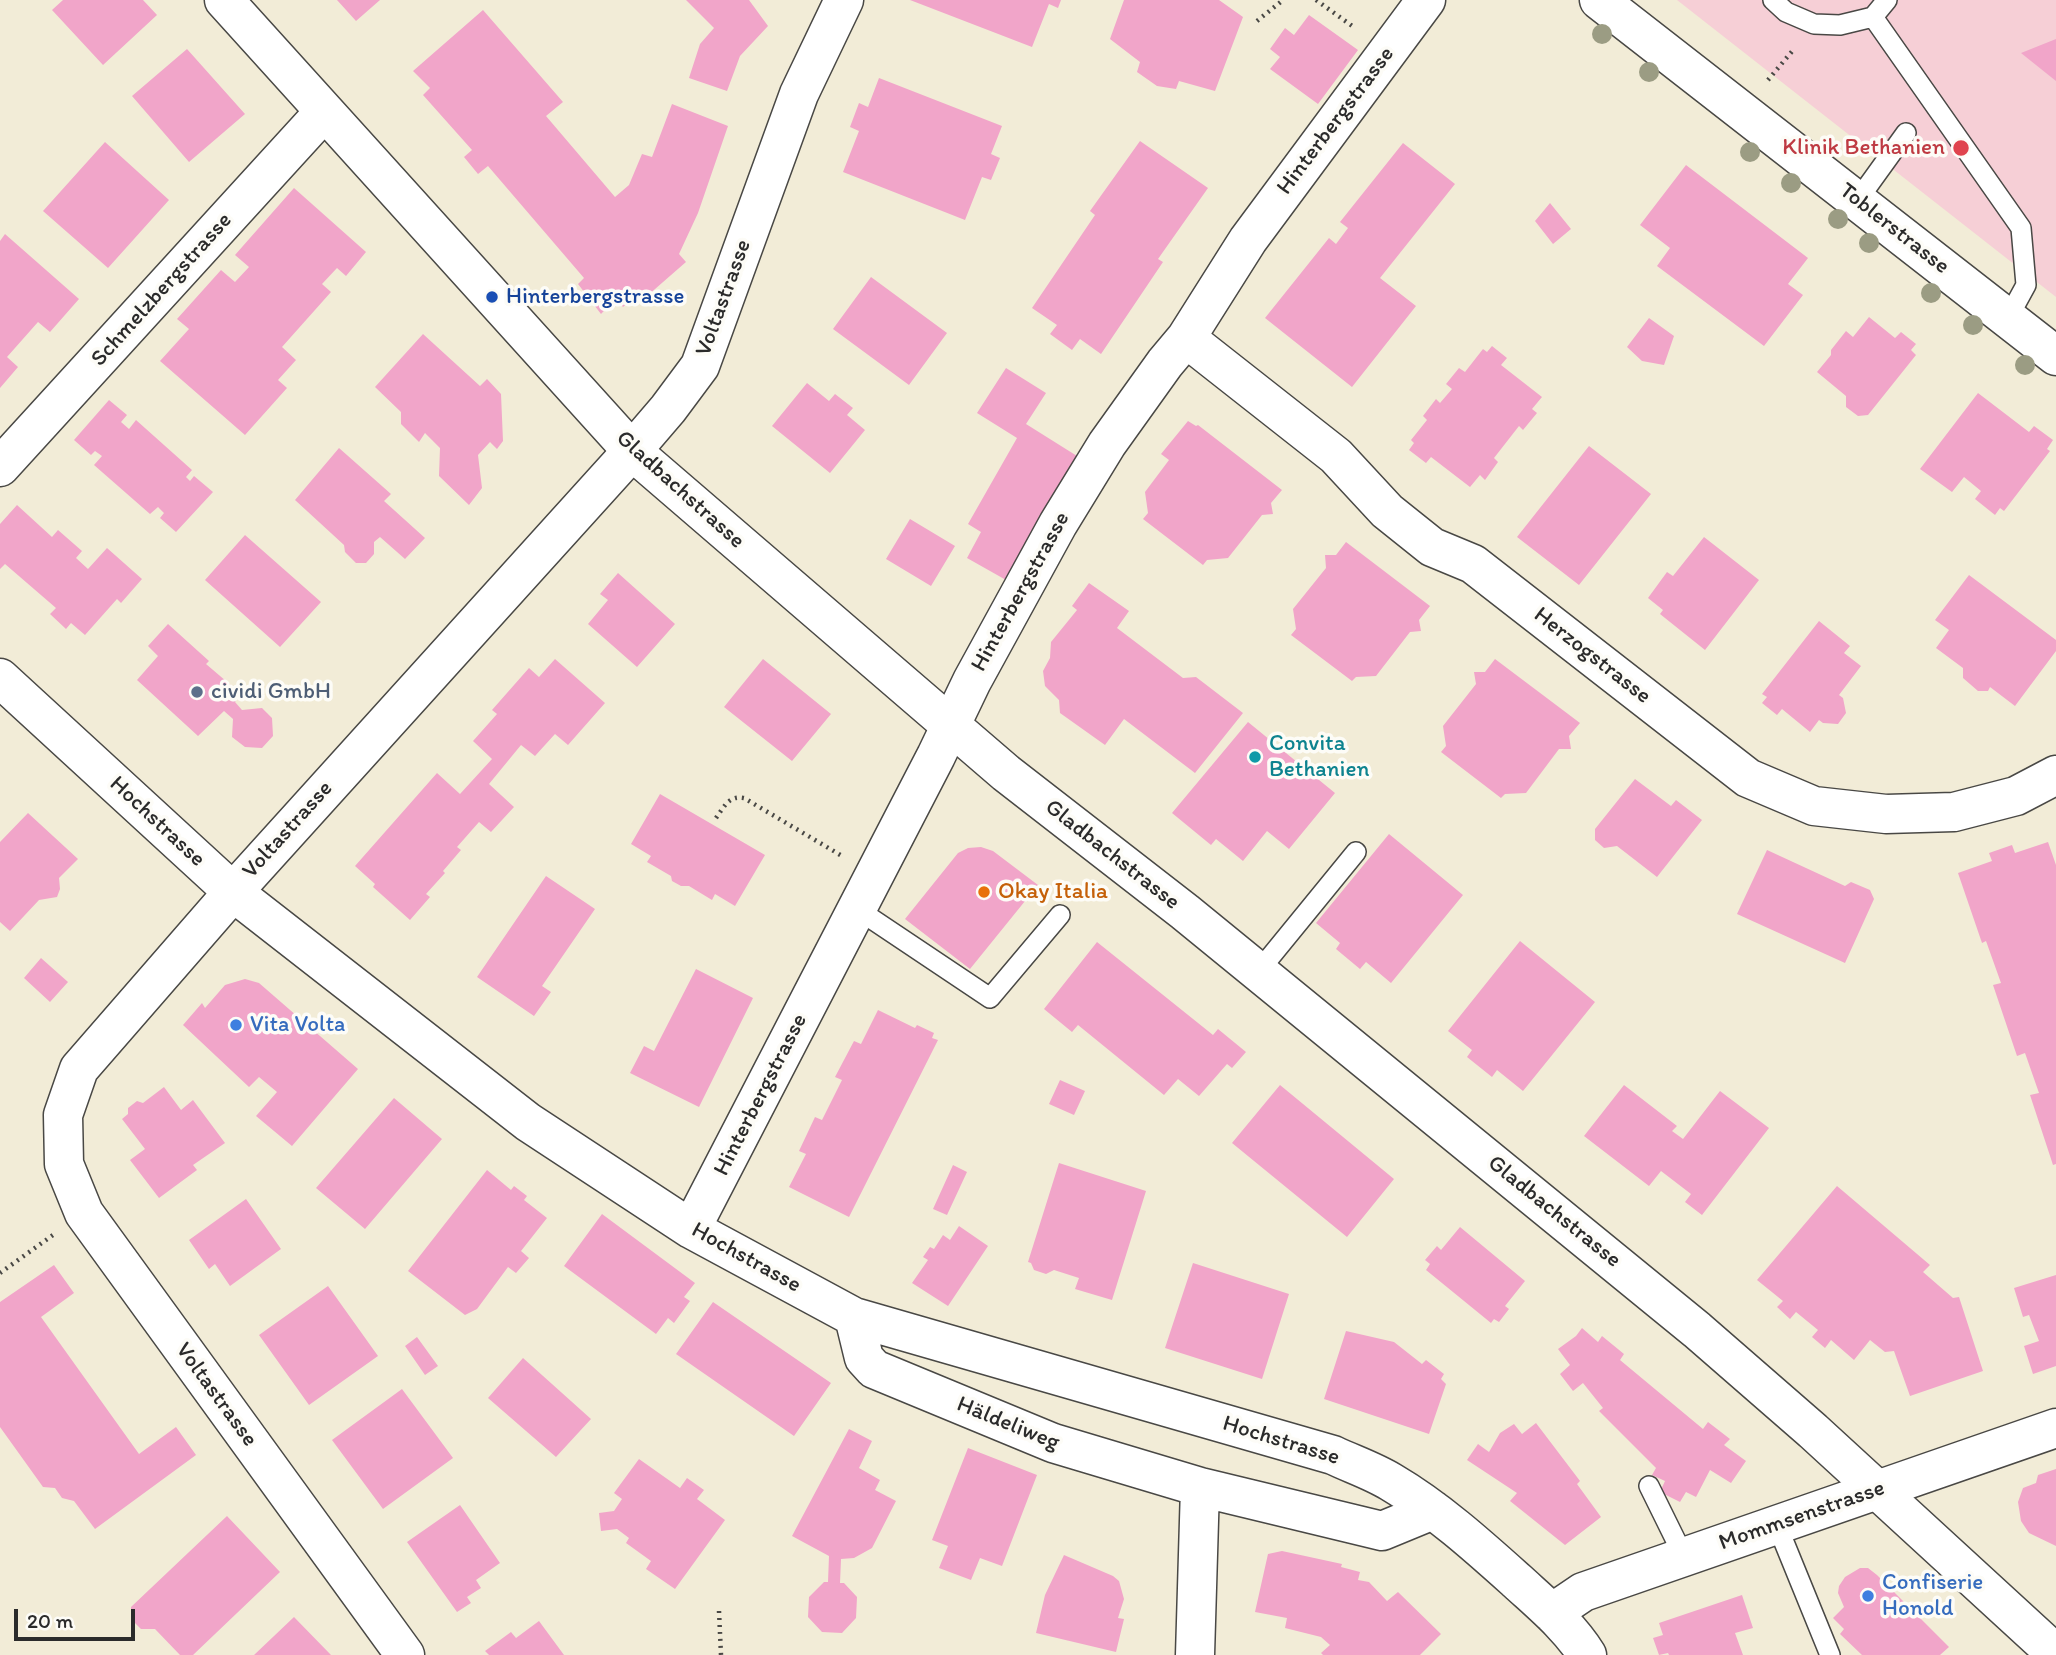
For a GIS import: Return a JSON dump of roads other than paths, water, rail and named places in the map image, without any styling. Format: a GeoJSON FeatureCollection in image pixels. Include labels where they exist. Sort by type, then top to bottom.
{"type":"FeatureCollection","features":[{"type":"Feature","properties":{"kind":"street","name":"Gladbachstrasse"},"geometry":{"type":"LineString","coordinates":[[224,0],[632,450],[950,726],[1258,972],[1697,1330],[1813,1431],[2056,1654]]}},
{"type":"Feature","properties":{"kind":"street","name":"Voltastrasse"},"geometry":{"type":"LineString","coordinates":[[405,1655],[84,1213],[64,1164],[63,1115],[79,1069],[233,892],[632,450],[668,409],[700,366],[799,94],[844,0]]}},
{"type":"Feature","properties":{"kind":"street","name":"Hinterbergstrasse"},"geometry":{"type":"LineString","coordinates":[[691,1229],[972,681],[1065,513],[1107,444],[1186,338],[1248,240],[1426,0]]}},
{"type":"Feature","properties":{"kind":"street","name":"Toblerstrasse"},"geometry":{"type":"LineString","coordinates":[[1599,0],[2056,356]]}},
{"type":"Feature","properties":{"kind":"street","name":"Schmelzbergstrasse"},"geometry":{"type":"LineString","coordinates":[[0,467],[324,112]]}},
{"type":"Feature","properties":{"kind":"street","name":"Herzogstrasse"},"geometry":{"type":"LineString","coordinates":[[1186,338],[1336,456],[1387,511],[1432,547],[1473,564],[1748,778],[1814,806],[1886,814],[1954,812],[2016,796],[2056,775]]}},
{"type":"Feature","properties":{"kind":"street","name":"Hochstrasse"},"geometry":{"type":"LineString","coordinates":[[0,678],[233,892],[528,1122],[691,1229],[854,1317],[1333,1454],[1391,1482],[1433,1510],[1494,1560],[1552,1613],[1579,1642],[1587,1655]]}},
{"type":"Feature","properties":{"kind":"street","name":"Häldeliweg"},"geometry":{"type":"LineString","coordinates":[[854,1317],[864,1358],[874,1369],[1054,1443],[1200,1487],[1382,1531],[1433,1510]]}},
{"type":"Feature","properties":{"kind":"street","name":"Mommsenstrasse"},"geometry":{"type":"LineString","coordinates":[[1552,1613],[1583,1592],[2056,1429]]}},
{"type":"Feature","properties":{"kind":"street"},"geometry":{"type":"LineString","coordinates":[[1195,1655],[1200,1487]]}},
{"type":"Feature","properties":{"kind":"lane"},"geometry":{"type":"LineString","coordinates":[[1773,0],[1786,12],[1814,24],[1840,25],[1873,17],[1887,0]]}},
{"type":"Feature","properties":{"kind":"lane"},"geometry":{"type":"LineString","coordinates":[[1873,17],[2021,228],[2026,285],[2008,318]]}},
{"type":"Feature","properties":{"kind":"lane"},"geometry":{"type":"LineString","coordinates":[[1857,201],[1906,133]]}},
{"type":"Feature","properties":{"kind":"lane"},"geometry":{"type":"LineString","coordinates":[[1258,972],[1356,852]]}},
{"type":"Feature","properties":{"kind":"lane"},"geometry":{"type":"LineString","coordinates":[[857,909],[990,998],[1060,915]]}},
{"type":"Feature","properties":{"kind":"lane"},"geometry":{"type":"LineString","coordinates":[[1649,1486],[1684,1557]]}},
{"type":"Feature","properties":{"kind":"lane"},"geometry":{"type":"LineString","coordinates":[[1777,1524],[1830,1655]]}},
{"type":"Feature","properties":{"kind":"place","name":"Klinik Bethanien"},"geometry":{"type":"Point","coordinates":[1961,148]}},
{"type":"Feature","properties":{"kind":"place","name":"Hinterbergstrasse"},"geometry":{"type":"Point","coordinates":[492,297]}},
{"type":"Feature","properties":{"kind":"place","name":"cividi GmbH"},"geometry":{"type":"Point","coordinates":[197,692]}},
{"type":"Feature","properties":{"kind":"place","name":"Convita Bethanien"},"geometry":{"type":"Point","coordinates":[1255,757]}},
{"type":"Feature","properties":{"kind":"place","name":"Okay Italia"},"geometry":{"type":"Point","coordinates":[984,892]}},
{"type":"Feature","properties":{"kind":"place","name":"Vita Volta"},"geometry":{"type":"Point","coordinates":[236,1025]}},
{"type":"Feature","properties":{"kind":"place","name":"Confiserie Honold"},"geometry":{"type":"Point","coordinates":[1868,1596]}}]}
